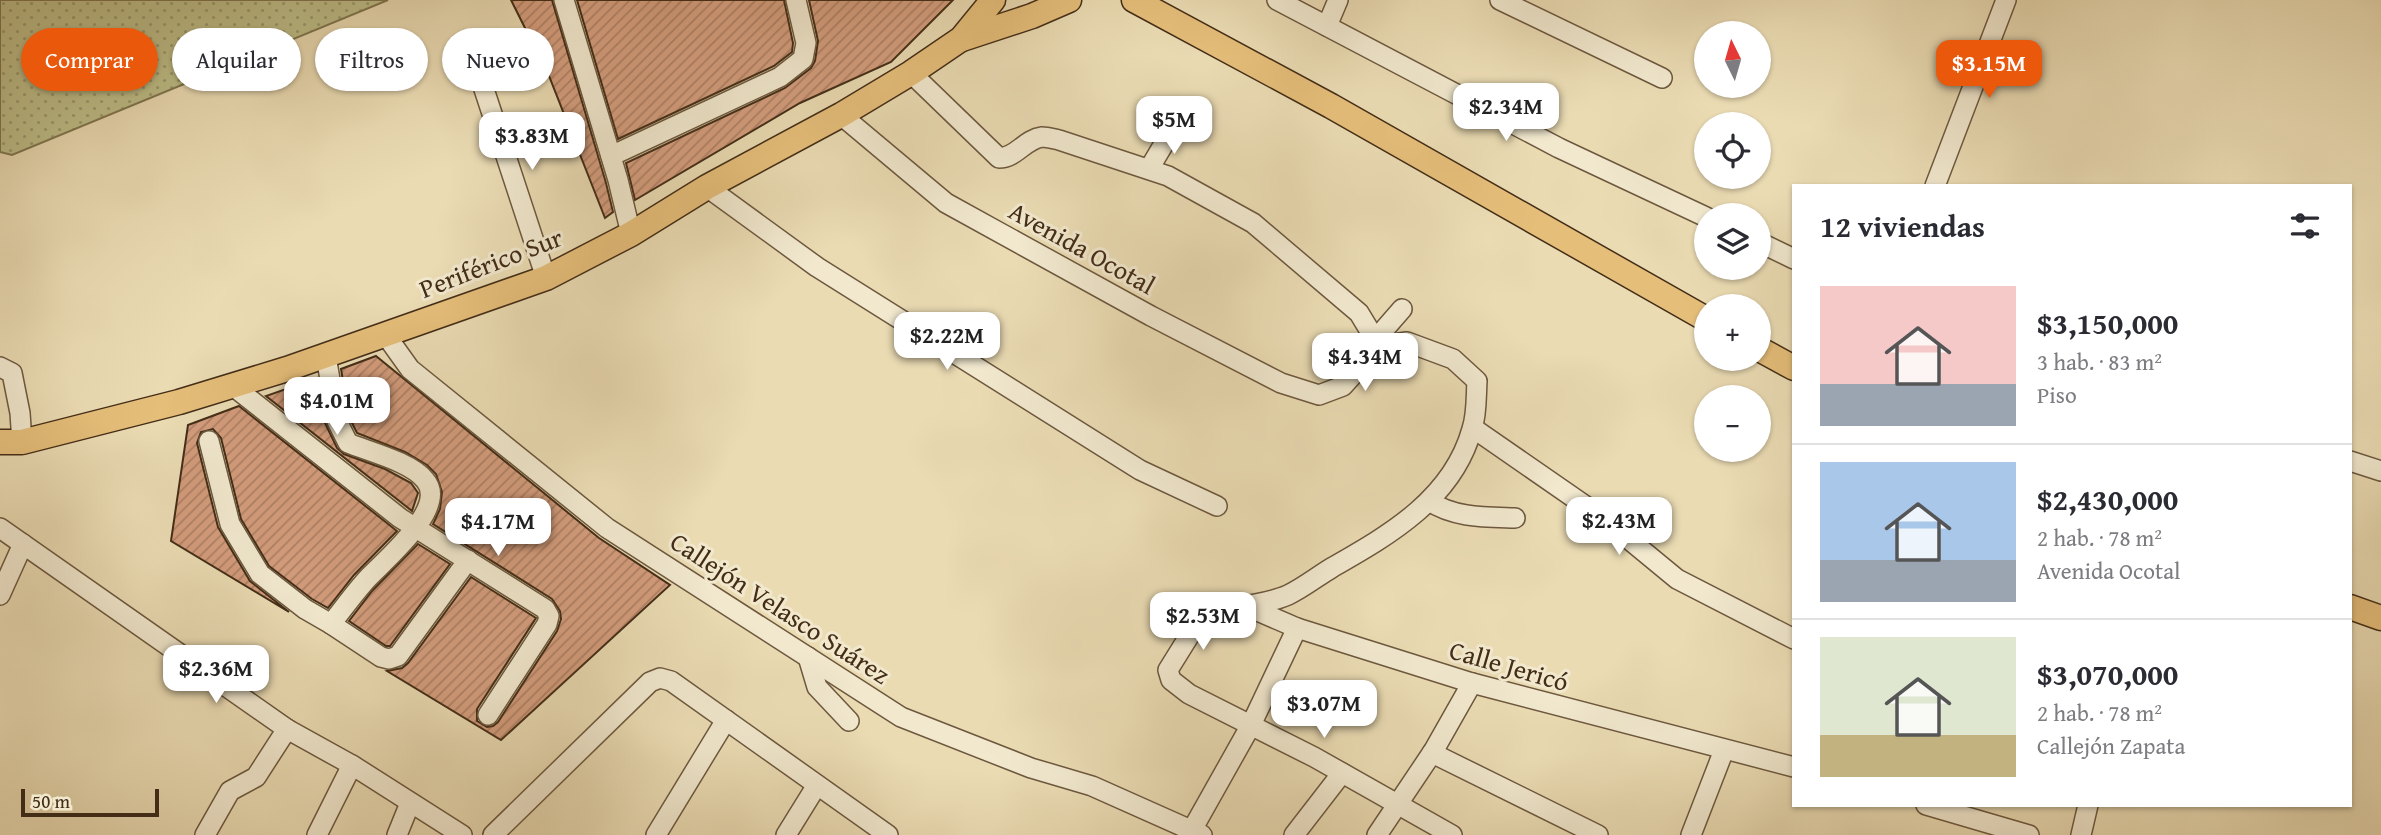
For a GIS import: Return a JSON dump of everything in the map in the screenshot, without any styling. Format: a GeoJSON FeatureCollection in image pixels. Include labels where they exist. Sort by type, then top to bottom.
{"type":"FeatureCollection","features":[{"type":"Feature","properties":{"kind":"main road","name":"Periférico Sur"},"geometry":{"type":"LineString","coordinates":[[961,39],[993,0]]}},
{"type":"Feature","properties":{"kind":"main road","name":"Periférico Sur"},"geometry":{"type":"LineString","coordinates":[[11,442],[179,402],[233,386],[546,278],[631,234],[708,187],[841,114],[911,73],[961,39],[1032,16],[1069,0]]}},
{"type":"Feature","properties":{"kind":"main road"},"geometry":{"type":"LineString","coordinates":[[1134,0],[1331,106],[1694,312]]}},
{"type":"Feature","properties":{"kind":"main road"},"geometry":{"type":"LineString","coordinates":[[1161,0],[1193,31]]}},
{"type":"Feature","properties":{"kind":"main road"},"geometry":{"type":"LineString","coordinates":[[1771,356],[1792,367]]}},
{"type":"Feature","properties":{"kind":"main road"},"geometry":{"type":"LineString","coordinates":[[2352,608],[2381,618]]}},
{"type":"Feature","properties":{"kind":"street"},"geometry":{"type":"LineString","coordinates":[[564,0],[611,156],[631,234]]}},
{"type":"Feature","properties":{"kind":"street"},"geometry":{"type":"LineString","coordinates":[[611,156],[780,77],[803,59],[806,43],[796,0]]}},
{"type":"Feature","properties":{"kind":"street"},"geometry":{"type":"LineString","coordinates":[[1277,0],[1559,148],[1694,212]]}},
{"type":"Feature","properties":{"kind":"street"},"geometry":{"type":"LineString","coordinates":[[1327,26],[1338,0]]}},
{"type":"Feature","properties":{"kind":"street"},"geometry":{"type":"LineString","coordinates":[[1500,0],[1662,78]]}},
{"type":"Feature","properties":{"kind":"street"},"geometry":{"type":"LineString","coordinates":[[1936,184],[2006,0]]}},
{"type":"Feature","properties":{"kind":"street"},"geometry":{"type":"LineString","coordinates":[[911,73],[999,158],[1007,158],[1031,140],[1043,137],[1168,176],[1253,223],[1359,313],[1377,343]]}},
{"type":"Feature","properties":{"kind":"street"},"geometry":{"type":"LineString","coordinates":[[484,91],[546,278]]}},
{"type":"Feature","properties":{"kind":"street","name":"Avenida Ocotal"},"geometry":{"type":"LineString","coordinates":[[841,114],[946,203],[1151,316],[1281,383],[1319,395],[1343,386],[1377,343]]}},
{"type":"Feature","properties":{"kind":"street"},"geometry":{"type":"LineString","coordinates":[[1149,169],[1165,142]]}},
{"type":"Feature","properties":{"kind":"street"},"geometry":{"type":"LineString","coordinates":[[708,187],[817,267],[1139,470],[1217,506]]}},
{"type":"Feature","properties":{"kind":"street"},"geometry":{"type":"LineString","coordinates":[[1771,248],[1792,258]]}},
{"type":"Feature","properties":{"kind":"street"},"geometry":{"type":"LineString","coordinates":[[1377,343],[1402,309]]}},
{"type":"Feature","properties":{"kind":"street","name":"Callejón Velasco Suárez"},"geometry":{"type":"LineString","coordinates":[[385,334],[410,369],[607,528],[901,718],[1031,768],[1092,786],[1197,832]]}},
{"type":"Feature","properties":{"kind":"street"},"geometry":{"type":"LineString","coordinates":[[1377,343],[1407,342],[1453,359],[1477,381],[1473,428],[1457,466],[1429,501],[1384,538],[1318,575],[1289,595],[1269,602],[1215,612],[1196,625],[1168,670],[1171,680],[1189,694],[1342,773],[1452,835]]}},
{"type":"Feature","properties":{"kind":"street"},"geometry":{"type":"LineString","coordinates":[[326,356],[337,421],[348,443],[406,466],[423,477],[430,486],[430,500],[417,528],[366,580],[331,624]]}},
{"type":"Feature","properties":{"kind":"street"},"geometry":{"type":"LineString","coordinates":[[0,368],[12,373],[20,413],[11,442]]}},
{"type":"Feature","properties":{"kind":"street"},"geometry":{"type":"LineString","coordinates":[[233,386],[327,462],[417,528],[545,609],[547,624],[488,715]]}},
{"type":"Feature","properties":{"kind":"street"},"geometry":{"type":"LineString","coordinates":[[1473,428],[1603,518],[1677,579],[1792,638]]}},
{"type":"Feature","properties":{"kind":"street"},"geometry":{"type":"LineString","coordinates":[[209,441],[230,524],[260,574],[305,609],[382,657],[389,659],[398,656],[468,560]]}},
{"type":"Feature","properties":{"kind":"street"},"geometry":{"type":"LineString","coordinates":[[327,462],[348,443]]}},
{"type":"Feature","properties":{"kind":"street"},"geometry":{"type":"LineString","coordinates":[[2352,462],[2381,471]]}},
{"type":"Feature","properties":{"kind":"street"},"geometry":{"type":"LineString","coordinates":[[1429,501],[1440,509],[1456,513],[1515,518]]}},
{"type":"Feature","properties":{"kind":"street"},"geometry":{"type":"LineString","coordinates":[[0,528],[286,729],[352,765],[463,835]]}},
{"type":"Feature","properties":{"kind":"street"},"geometry":{"type":"LineString","coordinates":[[0,594],[23,544]]}},
{"type":"Feature","properties":{"kind":"street","name":"Calle Jericó"},"geometry":{"type":"LineString","coordinates":[[1246,606],[1297,628],[1472,683],[1792,767]]}},
{"type":"Feature","properties":{"kind":"street"},"geometry":{"type":"LineString","coordinates":[[1197,832],[1297,628]]}},
{"type":"Feature","properties":{"kind":"street"},"geometry":{"type":"LineString","coordinates":[[808,657],[817,687],[849,721]]}},
{"type":"Feature","properties":{"kind":"street"},"geometry":{"type":"LineString","coordinates":[[493,835],[650,682],[660,678],[671,681],[888,835]]}},
{"type":"Feature","properties":{"kind":"street"},"geometry":{"type":"LineString","coordinates":[[1377,835],[1432,753],[1472,683]]}},
{"type":"Feature","properties":{"kind":"street"},"geometry":{"type":"LineString","coordinates":[[656,835],[726,720]]}},
{"type":"Feature","properties":{"kind":"street"},"geometry":{"type":"LineString","coordinates":[[205,835],[230,792],[256,777],[286,729]]}},
{"type":"Feature","properties":{"kind":"street"},"geometry":{"type":"LineString","coordinates":[[1691,835],[1724,750]]}},
{"type":"Feature","properties":{"kind":"street"},"geometry":{"type":"LineString","coordinates":[[1432,753],[1598,835]]}},
{"type":"Feature","properties":{"kind":"street"},"geometry":{"type":"LineString","coordinates":[[317,835],[352,765]]}},
{"type":"Feature","properties":{"kind":"street"},"geometry":{"type":"LineString","coordinates":[[1294,835],[1342,773]]}},
{"type":"Feature","properties":{"kind":"street"},"geometry":{"type":"LineString","coordinates":[[786,835],[817,785]]}},
{"type":"Feature","properties":{"kind":"street"},"geometry":{"type":"LineString","coordinates":[[397,835],[411,803]]}},
{"type":"Feature","properties":{"kind":"street"},"geometry":{"type":"LineString","coordinates":[[1932,807],[1999,831],[2029,835]]}},
{"type":"Feature","properties":{"kind":"street"},"geometry":{"type":"LineString","coordinates":[[2081,835],[2088,807]]}},
{"type":"Feature","properties":{"kind":"green space"},"geometry":{"type":"Polygon","coordinates":[[[0,0],[388,0],[301,36],[301,28],[172,28],[172,89],[12,155],[0,152],[0,0]]]}},
{"type":"Feature","properties":{"kind":"building"},"geometry":{"type":"Polygon","coordinates":[[[511,0],[552,0],[606,183],[613,212],[605,218],[554,89],[554,28],[525,28],[511,0]]]}},
{"type":"Feature","properties":{"kind":"building"},"geometry":{"type":"Polygon","coordinates":[[[577,0],[784,0],[793,43],[792,52],[774,66],[618,139],[577,0]]]}},
{"type":"Feature","properties":{"kind":"building"},"geometry":{"type":"Polygon","coordinates":[[[809,0],[953,0],[891,62],[800,103],[635,200],[626,163],[785,88],[811,68],[815,61],[818,41],[809,0]]]}},
{"type":"Feature","properties":{"kind":"building"},"geometry":{"type":"Polygon","coordinates":[[[376,356],[599,538],[670,585],[501,740],[387,671],[402,668],[408,663],[471,577],[536,618],[477,709],[477,721],[487,727],[493,726],[557,631],[561,619],[560,611],[552,599],[433,524],[440,509],[442,492],[436,474],[427,465],[405,452],[357,433],[349,417],[341,369],[376,356]]]}},
{"type":"Feature","properties":{"kind":"building"},"geometry":{"type":"Polygon","coordinates":[[[317,378],[325,423],[337,448],[344,454],[385,469],[411,483],[418,493],[412,511],[266,396],[317,378]]]}},
{"type":"Feature","properties":{"kind":"building"},"geometry":{"type":"Polygon","coordinates":[[[239,406],[397,531],[354,575],[328,608],[269,566],[241,519],[221,438],[213,429],[201,432],[197,443],[218,527],[250,581],[289,612],[171,541],[188,425],[239,406]]]}},
{"type":"Feature","properties":{"kind":"building"},"geometry":{"type":"Polygon","coordinates":[[[418,544],[450,564],[390,646],[386,646],[349,621],[372,591],[418,544]]]}}]}
